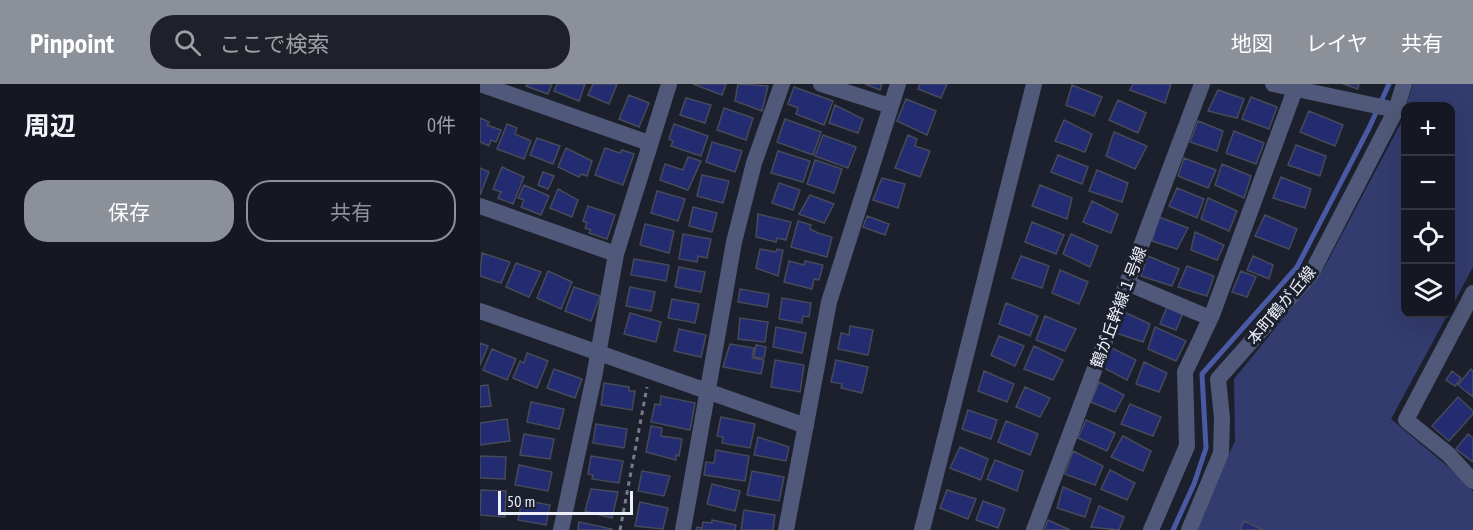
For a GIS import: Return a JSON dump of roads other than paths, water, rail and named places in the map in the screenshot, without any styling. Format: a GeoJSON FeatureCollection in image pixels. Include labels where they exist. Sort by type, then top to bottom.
{"type":"FeatureCollection","features":[{"type":"Feature","properties":{"kind":"street"},"geometry":{"type":"LineString","coordinates":[[480,84],[649,143]]}},
{"type":"Feature","properties":{"kind":"street"},"geometry":{"type":"LineString","coordinates":[[561,530],[616,254],[669,84]]}},
{"type":"Feature","properties":{"kind":"street"},"geometry":{"type":"LineString","coordinates":[[683,530],[734,242],[754,163],[782,84]]}},
{"type":"Feature","properties":{"kind":"street"},"geometry":{"type":"LineString","coordinates":[[821,84],[890,106]]}},
{"type":"Feature","properties":{"kind":"street"},"geometry":{"type":"LineString","coordinates":[[786,530],[829,302],[898,84]]}},
{"type":"Feature","properties":{"kind":"street"},"geometry":{"type":"LineString","coordinates":[[922,530],[1034,84]]}},
{"type":"Feature","properties":{"kind":"street","name":"鶴が丘幹線１号線"},"geometry":{"type":"LineString","coordinates":[[1034,530],[1202,84]]}},
{"type":"Feature","properties":{"kind":"street"},"geometry":{"type":"LineString","coordinates":[[1274,84],[1296,86],[1392,109]]}},
{"type":"Feature","properties":{"kind":"street","name":"本町鶴が丘線"},"geometry":{"type":"LineString","coordinates":[[1189,530],[1221,453],[1222,418],[1218,379],[1311,274],[1404,84]]}},
{"type":"Feature","properties":{"kind":"street"},"geometry":{"type":"LineString","coordinates":[[1151,530],[1186,446],[1185,372],[1210,318],[1296,86]]}},
{"type":"Feature","properties":{"kind":"street"},"geometry":{"type":"LineString","coordinates":[[480,206],[616,254]]}},
{"type":"Feature","properties":{"kind":"street"},"geometry":{"type":"LineString","coordinates":[[1127,283],[1210,318]]}},
{"type":"Feature","properties":{"kind":"street"},"geometry":{"type":"LineString","coordinates":[[1473,293],[1467,322],[1406,420],[1448,454],[1473,481]]}},
{"type":"Feature","properties":{"kind":"street"},"geometry":{"type":"LineString","coordinates":[[480,311],[708,389],[806,426]]}},
{"type":"Feature","properties":{"kind":"waterway"},"geometry":{"type":"LineString","coordinates":[[1173,530],[1194,484],[1206,448],[1202,374],[1297,267],[1369,128],[1389,84]]}}]}
